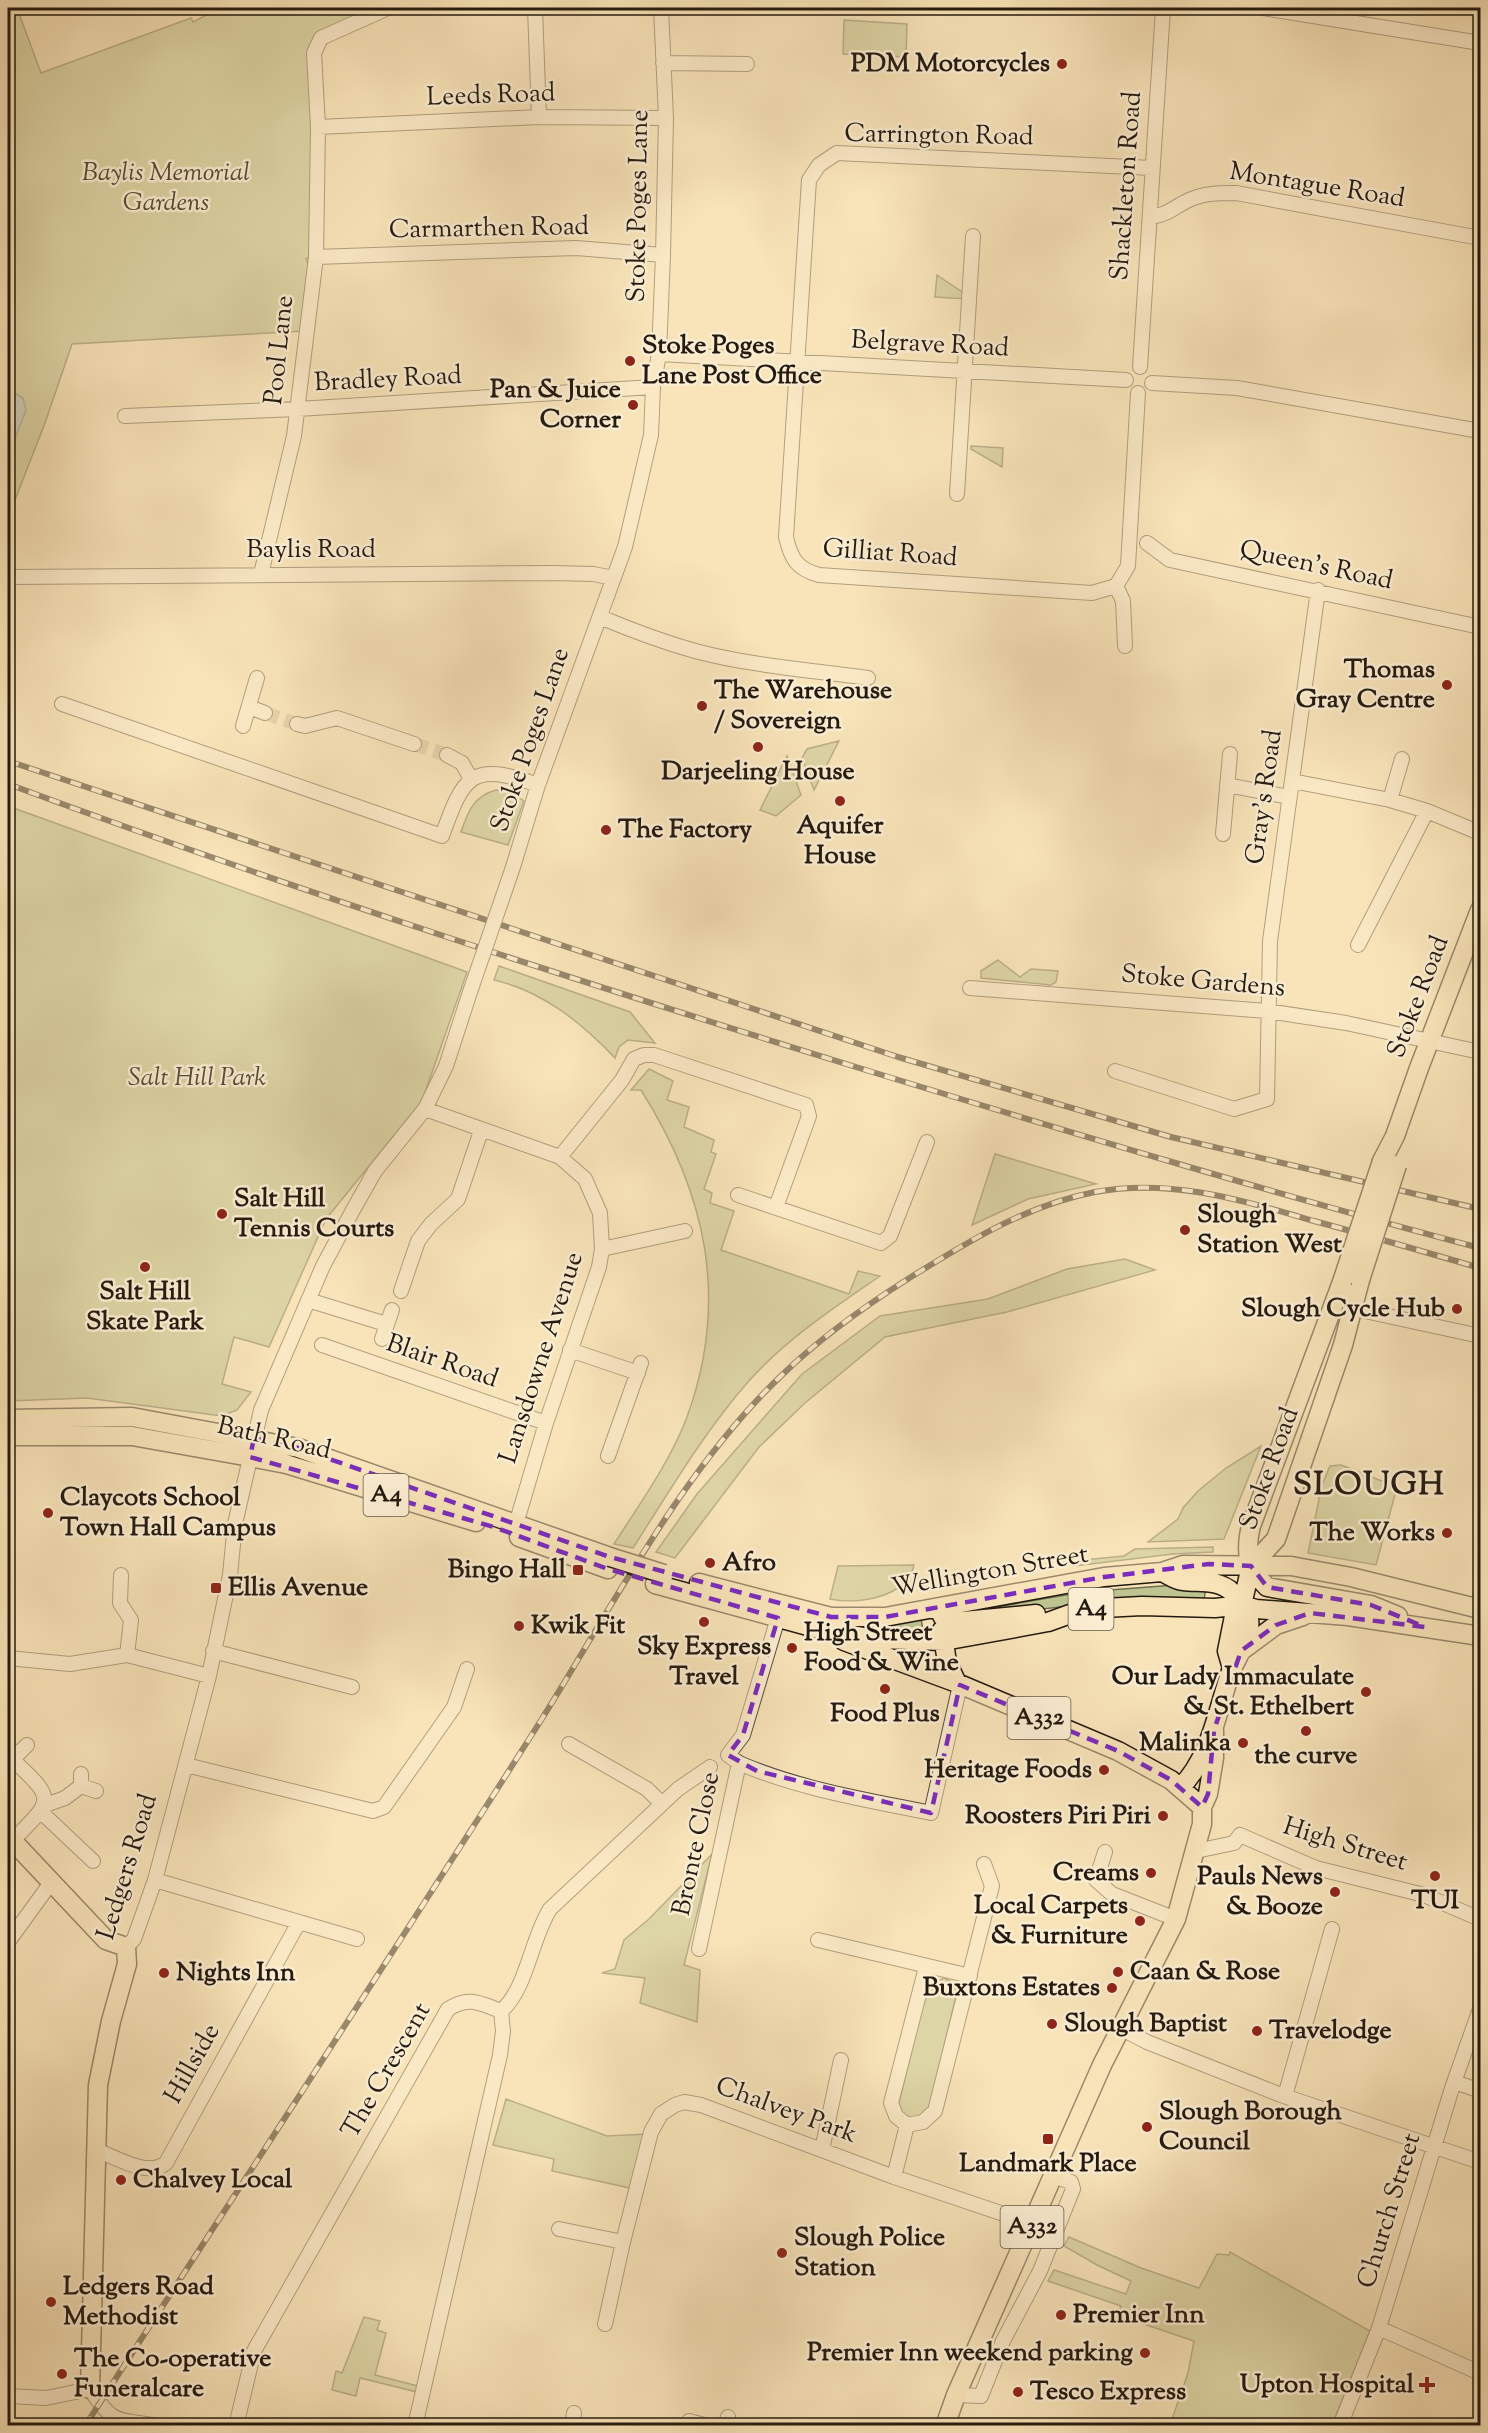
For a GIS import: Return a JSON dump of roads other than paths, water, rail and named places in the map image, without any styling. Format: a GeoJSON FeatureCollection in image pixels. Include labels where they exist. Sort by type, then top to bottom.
{"type":"FeatureCollection","features":[{"type":"Feature","properties":{"kind":"main road","name":"Stoke Road"},"geometry":{"type":"LineString","coordinates":[[1251,1566],[1246,1548],[1251,1526],[1348,1284],[1389,1163],[1395,1136],[1480,910]]}},
{"type":"Feature","properties":{"kind":"main road","name":"Stoke Road"},"geometry":{"type":"LineString","coordinates":[[1251,1566],[1276,1539],[1343,1345],[1351,1308],[1348,1284]]}},
{"type":"Feature","properties":{"kind":"main road","name":"Bath Road"},"geometry":{"type":"LineString","coordinates":[[8,1419],[132,1417],[254,1438],[298,1448],[519,1525]]}},
{"type":"Feature","properties":{"kind":"main road","name":"Bath Road"},"geometry":{"type":"LineString","coordinates":[[8,1436],[132,1436],[286,1464],[519,1525]]}},
{"type":"Feature","properties":{"kind":"main road","name":"Wellington Street"},"geometry":{"type":"LineString","coordinates":[[519,1525],[609,1563],[778,1618],[819,1629],[875,1639],[944,1641],[1048,1622],[1084,1609],[1142,1606],[1215,1608],[1242,1605],[1256,1609],[1310,1613],[1480,1636]]}},
{"type":"Feature","properties":{"kind":"main road"},"geometry":{"type":"LineString","coordinates":[[1276,1539],[1279,1551],[1291,1566]]}},
{"type":"Feature","properties":{"kind":"main road","name":"Wellington Street"},"geometry":{"type":"LineString","coordinates":[[659,1579],[831,1617],[885,1617],[1104,1576],[1162,1572],[1183,1565],[1291,1566],[1351,1577],[1480,1609]]}},
{"type":"Feature","properties":{"kind":"main road"},"geometry":{"type":"LineString","coordinates":[[1232,1668],[1227,1651],[1234,1616],[1242,1605],[1251,1566]]}},
{"type":"Feature","properties":{"kind":"main road"},"geometry":{"type":"LineString","coordinates":[[1251,1566],[1267,1587],[1371,1605],[1425,1627]]}},
{"type":"Feature","properties":{"kind":"main road"},"geometry":{"type":"LineString","coordinates":[[1162,1572],[1181,1581],[1209,1582],[1221,1586],[1230,1591],[1249,1617],[1241,1651],[1232,1668],[1214,1730],[1208,1794],[1202,1807]]}},
{"type":"Feature","properties":{"kind":"main road"},"geometry":{"type":"LineString","coordinates":[[938,1608],[945,1621],[953,1622],[1084,1609]]}},
{"type":"Feature","properties":{"kind":"main road"},"geometry":{"type":"LineString","coordinates":[[938,1608],[947,1662],[958,1684]]}},
{"type":"Feature","properties":{"kind":"main road","name":"A4"},"geometry":{"type":"LineString","coordinates":[[1241,1651],[1276,1625],[1310,1613]]}},
{"type":"Feature","properties":{"kind":"main road"},"geometry":{"type":"LineString","coordinates":[[819,1629],[884,1658],[958,1684]]}},
{"type":"Feature","properties":{"kind":"main road","name":"A332"},"geometry":{"type":"LineString","coordinates":[[945,2426],[956,2395],[1034,2224],[1102,2065],[1176,1919],[1202,1824],[1202,1807],[1171,1780],[1118,1751],[958,1684]]}},
{"type":"Feature","properties":{"kind":"main road"},"geometry":{"type":"LineString","coordinates":[[1180,1788],[1192,1773],[1214,1730]]}},
{"type":"Feature","properties":{"kind":"main road"},"geometry":{"type":"LineString","coordinates":[[10,1839],[50,1884],[106,1940],[126,1947]]}},
{"type":"Feature","properties":{"kind":"main road","name":"Ledgers Road"},"geometry":{"type":"LineString","coordinates":[[90,2389],[98,2166],[96,2150],[98,2085],[111,2021],[127,1964],[126,1947]]}},
{"type":"Feature","properties":{"kind":"street","name":"Pool Lane"},"geometry":{"type":"LineString","coordinates":[[261,574],[294,436],[312,271],[316,257],[318,127],[314,53],[321,38],[388,8]]}},
{"type":"Feature","properties":{"kind":"street"},"geometry":{"type":"LineString","coordinates":[[535,8],[538,117]]}},
{"type":"Feature","properties":{"kind":"street","name":"Stoke Poges Lane"},"geometry":{"type":"LineString","coordinates":[[254,1438],[261,1410],[323,1266],[375,1171],[424,1109],[446,1065],[513,867],[538,785],[614,578],[636,507],[651,435],[653,387],[659,354],[666,118],[661,8]]}},
{"type":"Feature","properties":{"kind":"street","name":"Shackleton Road"},"geometry":{"type":"LineString","coordinates":[[1140,367],[1163,8]]}},
{"type":"Feature","properties":{"kind":"street"},"geometry":{"type":"LineString","coordinates":[[1263,8],[1480,44]]}},
{"type":"Feature","properties":{"kind":"street"},"geometry":{"type":"LineString","coordinates":[[663,63],[747,64]]}},
{"type":"Feature","properties":{"kind":"street","name":"Leeds Road"},"geometry":{"type":"LineString","coordinates":[[318,127],[538,117],[666,118]]}},
{"type":"Feature","properties":{"kind":"street","name":"Carrington Road"},"geometry":{"type":"LineString","coordinates":[[797,361],[809,180],[819,165],[837,153],[1152,168]]}},
{"type":"Feature","properties":{"kind":"street","name":"Montague Road"},"geometry":{"type":"LineString","coordinates":[[1151,217],[1164,216],[1189,200],[1213,193],[1236,193],[1480,238]]}},
{"type":"Feature","properties":{"kind":"street"},"geometry":{"type":"LineString","coordinates":[[957,495],[973,236]]}},
{"type":"Feature","properties":{"kind":"street","name":"Carmarthen Road"},"geometry":{"type":"LineString","coordinates":[[316,257],[576,248],[663,255]]}},
{"type":"Feature","properties":{"kind":"street","name":"Belgrave Road"},"geometry":{"type":"LineString","coordinates":[[659,354],[1126,380]]}},
{"type":"Feature","properties":{"kind":"street","name":"Gilliat Road"},"geometry":{"type":"LineString","coordinates":[[797,361],[786,537],[790,556],[802,570],[819,575],[1092,593],[1116,586]]}},
{"type":"Feature","properties":{"kind":"street"},"geometry":{"type":"LineString","coordinates":[[1140,367],[1151,374],[1152,383],[1149,389],[1138,393],[1129,387],[1126,380],[1132,369],[1140,367]]}},
{"type":"Feature","properties":{"kind":"street"},"geometry":{"type":"LineString","coordinates":[[1152,383],[1237,388],[1480,431]]}},
{"type":"Feature","properties":{"kind":"street","name":"Bradley Road"},"geometry":{"type":"LineString","coordinates":[[125,416],[298,409],[653,387]]}},
{"type":"Feature","properties":{"kind":"street"},"geometry":{"type":"LineString","coordinates":[[1125,646],[1123,601],[1116,586],[1128,566],[1130,550],[1138,393]]}},
{"type":"Feature","properties":{"kind":"street","name":"Queen's Road"},"geometry":{"type":"LineString","coordinates":[[1147,543],[1170,560],[1318,590],[1480,627]]}},
{"type":"Feature","properties":{"kind":"street","name":"Baylis Road"},"geometry":{"type":"LineString","coordinates":[[8,577],[554,573],[593,574],[614,578]]}},
{"type":"Feature","properties":{"kind":"street","name":"Gray's Road"},"geometry":{"type":"LineString","coordinates":[[1115,1071],[1234,1109],[1267,1099],[1270,941],[1318,590]]}},
{"type":"Feature","properties":{"kind":"street"},"geometry":{"type":"LineString","coordinates":[[600,617],[654,639],[697,651],[752,663],[868,678]]}},
{"type":"Feature","properties":{"kind":"street"},"geometry":{"type":"LineString","coordinates":[[243,726],[257,678]]}},
{"type":"Feature","properties":{"kind":"street"},"geometry":{"type":"LineString","coordinates":[[62,704],[442,836],[458,792],[471,778],[496,773],[538,785]]}},
{"type":"Feature","properties":{"kind":"street"},"geometry":{"type":"LineString","coordinates":[[249,707],[265,713]]}},
{"type":"Feature","properties":{"kind":"street"},"geometry":{"type":"LineString","coordinates":[[297,724],[305,726],[337,718],[414,744]]}},
{"type":"Feature","properties":{"kind":"street"},"geometry":{"type":"LineString","coordinates":[[1223,834],[1230,754]]}},
{"type":"Feature","properties":{"kind":"street"},"geometry":{"type":"LineString","coordinates":[[447,755],[462,763],[471,778]]}},
{"type":"Feature","properties":{"kind":"street"},"geometry":{"type":"LineString","coordinates":[[1390,800],[1402,759]]}},
{"type":"Feature","properties":{"kind":"street"},"geometry":{"type":"LineString","coordinates":[[1292,781],[1390,800],[1427,811],[1480,833]]}},
{"type":"Feature","properties":{"kind":"street"},"geometry":{"type":"LineString","coordinates":[[1227,785],[1289,797]]}},
{"type":"Feature","properties":{"kind":"street"},"geometry":{"type":"LineString","coordinates":[[1358,945],[1427,811]]}},
{"type":"Feature","properties":{"kind":"street","name":"Stoke Gardens"},"geometry":{"type":"LineString","coordinates":[[970,988],[1267,1011],[1346,1023],[1480,1052]]}},
{"type":"Feature","properties":{"kind":"street"},"geometry":{"type":"LineString","coordinates":[[560,1157],[622,1080],[634,1059],[644,1055],[654,1055],[806,1105],[809,1116],[776,1207]]}},
{"type":"Feature","properties":{"kind":"street","name":"Lansdowne Avenue"},"geometry":{"type":"LineString","coordinates":[[424,1109],[560,1157],[585,1179],[600,1213],[602,1249],[546,1424],[519,1525]]}},
{"type":"Feature","properties":{"kind":"street"},"geometry":{"type":"LineString","coordinates":[[401,1291],[402,1272],[418,1241],[458,1200],[481,1131]]}},
{"type":"Feature","properties":{"kind":"street"},"geometry":{"type":"LineString","coordinates":[[738,1195],[881,1243],[890,1236],[927,1142]]}},
{"type":"Feature","properties":{"kind":"street"},"geometry":{"type":"LineString","coordinates":[[602,1249],[685,1231]]}},
{"type":"Feature","properties":{"kind":"street"},"geometry":{"type":"LineString","coordinates":[[308,1299],[386,1324]]}},
{"type":"Feature","properties":{"kind":"street"},"geometry":{"type":"LineString","coordinates":[[1351,1308],[1480,1336]]}},
{"type":"Feature","properties":{"kind":"street"},"geometry":{"type":"LineString","coordinates":[[382,1339],[392,1310]]}},
{"type":"Feature","properties":{"kind":"street","name":"Blair Road"},"geometry":{"type":"LineString","coordinates":[[322,1345],[546,1424]]}},
{"type":"Feature","properties":{"kind":"street"},"geometry":{"type":"LineString","coordinates":[[570,1350],[639,1368],[608,1456]]}},
{"type":"Feature","properties":{"kind":"street","name":"Ledgers Road"},"geometry":{"type":"LineString","coordinates":[[126,1947],[134,1939],[155,1880],[209,1676],[230,1575],[235,1524],[254,1438]]}},
{"type":"Feature","properties":{"kind":"street"},"geometry":{"type":"LineString","coordinates":[[121,1575],[120,1603],[131,1620],[127,1655]]}},
{"type":"Feature","properties":{"kind":"street"},"geometry":{"type":"LineString","coordinates":[[778,1618],[734,1759],[798,1782],[931,1813],[958,1684]]}},
{"type":"Feature","properties":{"kind":"street"},"geometry":{"type":"LineString","coordinates":[[213,1651],[352,1687]]}},
{"type":"Feature","properties":{"kind":"street"},"geometry":{"type":"LineString","coordinates":[[8,1658],[70,1664],[127,1655],[209,1676]]}},
{"type":"Feature","properties":{"kind":"street"},"geometry":{"type":"LineString","coordinates":[[186,1765],[373,1811],[384,1807],[409,1765],[454,1707],[467,1670]]}},
{"type":"Feature","properties":{"kind":"street"},"geometry":{"type":"LineString","coordinates":[[569,1744],[647,1789],[662,1804]]}},
{"type":"Feature","properties":{"kind":"street"},"geometry":{"type":"LineString","coordinates":[[27,1745],[10,1762],[42,1787],[45,1798],[42,1809]]}},
{"type":"Feature","properties":{"kind":"street","name":"Bronte Close"},"geometry":{"type":"LineString","coordinates":[[699,1950],[734,1759]]}},
{"type":"Feature","properties":{"kind":"street"},"geometry":{"type":"LineString","coordinates":[[415,2426],[500,2055],[503,2031],[501,2011],[513,2001],[541,1923],[550,1909],[678,1789],[710,1767]]}},
{"type":"Feature","properties":{"kind":"street"},"geometry":{"type":"LineString","coordinates":[[10,1839],[42,1809],[64,1798],[81,1780],[96,1791]]}},
{"type":"Feature","properties":{"kind":"street"},"geometry":{"type":"LineString","coordinates":[[42,1809],[93,1861]]}},
{"type":"Feature","properties":{"kind":"street","name":"High Street"},"geometry":{"type":"LineString","coordinates":[[1196,1851],[1234,1843],[1240,1835],[1316,1868],[1424,1895],[1480,1919]]}},
{"type":"Feature","properties":{"kind":"street"},"geometry":{"type":"LineString","coordinates":[[1105,1852],[1095,1880],[1112,1894],[1176,1919]]}},
{"type":"Feature","properties":{"kind":"street"},"geometry":{"type":"LineString","coordinates":[[926,1967],[891,2103],[896,2116],[907,2125],[923,2122],[935,2111],[992,1886],[984,1864]]}},
{"type":"Feature","properties":{"kind":"street"},"geometry":{"type":"LineString","coordinates":[[155,1880],[357,1939]]}},
{"type":"Feature","properties":{"kind":"street"},"geometry":{"type":"LineString","coordinates":[[8,1942],[50,1884]]}},
{"type":"Feature","properties":{"kind":"street","name":"Hillside"},"geometry":{"type":"LineString","coordinates":[[96,2150],[148,2170],[158,2170],[166,2163],[299,1922]]}},
{"type":"Feature","properties":{"kind":"street"},"geometry":{"type":"LineString","coordinates":[[1285,2096],[1332,1929]]}},
{"type":"Feature","properties":{"kind":"street"},"geometry":{"type":"LineString","coordinates":[[818,1939],[970,1976]]}},
{"type":"Feature","properties":{"kind":"street","name":"The Crescent"},"geometry":{"type":"LineString","coordinates":[[236,2426],[254,2351],[448,2009],[460,2001],[472,2001],[501,2011]]}},
{"type":"Feature","properties":{"kind":"street","name":"Church Street"},"geometry":{"type":"LineString","coordinates":[[1340,2426],[1379,2328],[1434,2146],[1480,2009]]}},
{"type":"Feature","properties":{"kind":"street"},"geometry":{"type":"LineString","coordinates":[[1122,2029],[1147,2042],[1285,2096],[1480,2162]]}},
{"type":"Feature","properties":{"kind":"street"},"geometry":{"type":"LineString","coordinates":[[822,2150],[841,2060]]}},
{"type":"Feature","properties":{"kind":"street"},"geometry":{"type":"LineString","coordinates":[[1455,2082],[1480,2091]]}},
{"type":"Feature","properties":{"kind":"street","name":"Chalvey Park"},"geometry":{"type":"LineString","coordinates":[[606,2324],[623,2242],[651,2132],[661,2114],[684,2102],[701,2105],[894,2177],[1034,2224]]}},
{"type":"Feature","properties":{"kind":"street"},"geometry":{"type":"LineString","coordinates":[[894,2177],[907,2125]]}},
{"type":"Feature","properties":{"kind":"street"},"geometry":{"type":"LineString","coordinates":[[956,2395],[981,2396],[1003,2341],[1040,2271],[1073,2189],[1071,2182],[1053,2176]]}},
{"type":"Feature","properties":{"kind":"street"},"geometry":{"type":"LineString","coordinates":[[559,2229],[623,2242]]}},
{"type":"Feature","properties":{"kind":"street"},"geometry":{"type":"LineString","coordinates":[[1379,2328],[1480,2373]]}},
{"type":"Feature","properties":{"kind":"street"},"geometry":{"type":"LineString","coordinates":[[8,2396],[45,2398],[90,2389],[113,2422],[158,2426]]}},
{"type":"Feature","properties":{"kind":"street"},"geometry":{"type":"LineString","coordinates":[[689,2421],[708,2426]]}},
{"type":"Feature","properties":{"kind":"tunnel"},"geometry":{"type":"LineString","coordinates":[[265,713],[297,724]]}},
{"type":"Feature","properties":{"kind":"tunnel"},"geometry":{"type":"LineString","coordinates":[[414,744],[447,755]]}},
{"type":"Feature","properties":{"kind":"railway"},"geometry":{"type":"LineString","coordinates":[[8,761],[898,1057],[1171,1137],[1480,1209]]}},
{"type":"Feature","properties":{"kind":"railway"},"geometry":{"type":"LineString","coordinates":[[8,784],[221,861],[652,1003],[1097,1140],[1480,1248]]}},
{"type":"Feature","properties":{"kind":"railway"},"geometry":{"type":"LineString","coordinates":[[85,2426],[482,1813],[680,1497],[746,1413],[782,1375],[812,1348],[894,1288],[999,1226],[1070,1198],[1123,1188],[1178,1189],[1233,1199],[1480,1268]]}},
{"type":"Feature","properties":{"kind":"place","name":"PDM Motorcycles"},"geometry":{"type":"Point","coordinates":[1062,64]}},
{"type":"Feature","properties":{"kind":"place","name":"Stoke Poges Lane Post Office"},"geometry":{"type":"Point","coordinates":[630,361]}},
{"type":"Feature","properties":{"kind":"place","name":"Pan & Juice Corner"},"geometry":{"type":"Point","coordinates":[633,405]}},
{"type":"Feature","properties":{"kind":"place","name":"Thomas Gray Centre"},"geometry":{"type":"Point","coordinates":[1447,685]}},
{"type":"Feature","properties":{"kind":"place","name":"The Warehouse / Sovereign"},"geometry":{"type":"Point","coordinates":[702,706]}},
{"type":"Feature","properties":{"kind":"place","name":"Darjeeling House"},"geometry":{"type":"Point","coordinates":[758,747]}},
{"type":"Feature","properties":{"kind":"place","name":"Aquifer House"},"geometry":{"type":"Point","coordinates":[840,801]}},
{"type":"Feature","properties":{"kind":"place","name":"The Factory"},"geometry":{"type":"Point","coordinates":[606,830]}},
{"type":"Feature","properties":{"kind":"place","name":"Salt Hill Tennis Courts"},"geometry":{"type":"Point","coordinates":[222,1214]}},
{"type":"Feature","properties":{"kind":"place","name":"Slough Station West"},"geometry":{"type":"Point","coordinates":[1185,1230]}},
{"type":"Feature","properties":{"kind":"place","name":"Salt Hill Skate Park"},"geometry":{"type":"Point","coordinates":[145,1267]}},
{"type":"Feature","properties":{"kind":"place","name":"Slough Cycle Hub"},"geometry":{"type":"Point","coordinates":[1457,1309]}},
{"type":"Feature","properties":{"kind":"place","name":"Claycots School Town Hall Campus"},"geometry":{"type":"Point","coordinates":[48,1513]}},
{"type":"Feature","properties":{"kind":"place","name":"The Works"},"geometry":{"type":"Point","coordinates":[1447,1533]}},
{"type":"Feature","properties":{"kind":"place","name":"Afro"},"geometry":{"type":"Point","coordinates":[710,1563]}},
{"type":"Feature","properties":{"kind":"place","name":"Bingo Hall"},"geometry":{"type":"Point","coordinates":[578,1570]}},
{"type":"Feature","properties":{"kind":"place","name":"Ellis Avenue"},"geometry":{"type":"Point","coordinates":[216,1588]}},
{"type":"Feature","properties":{"kind":"place","name":"Sky Express Travel"},"geometry":{"type":"Point","coordinates":[704,1622]}},
{"type":"Feature","properties":{"kind":"place","name":"Kwik Fit"},"geometry":{"type":"Point","coordinates":[519,1626]}},
{"type":"Feature","properties":{"kind":"place","name":"High Street Food & Wine"},"geometry":{"type":"Point","coordinates":[792,1648]}},
{"type":"Feature","properties":{"kind":"place","name":"Food Plus"},"geometry":{"type":"Point","coordinates":[885,1689]}},
{"type":"Feature","properties":{"kind":"place","name":"Our Lady Immaculate & St. Ethelbert"},"geometry":{"type":"Point","coordinates":[1366,1692]}},
{"type":"Feature","properties":{"kind":"place","name":"the curve"},"geometry":{"type":"Point","coordinates":[1306,1731]}},
{"type":"Feature","properties":{"kind":"place","name":"Malinka"},"geometry":{"type":"Point","coordinates":[1243,1743]}},
{"type":"Feature","properties":{"kind":"place","name":"Heritage Foods"},"geometry":{"type":"Point","coordinates":[1104,1770]}},
{"type":"Feature","properties":{"kind":"place","name":"Roosters Piri Piri"},"geometry":{"type":"Point","coordinates":[1163,1816]}},
{"type":"Feature","properties":{"kind":"place","name":"Creams"},"geometry":{"type":"Point","coordinates":[1151,1873]}},
{"type":"Feature","properties":{"kind":"place","name":"TUI"},"geometry":{"type":"Point","coordinates":[1435,1876]}},
{"type":"Feature","properties":{"kind":"place","name":"Pauls News & Booze"},"geometry":{"type":"Point","coordinates":[1335,1892]}},
{"type":"Feature","properties":{"kind":"place","name":"Local Carpets & Furniture"},"geometry":{"type":"Point","coordinates":[1140,1921]}},
{"type":"Feature","properties":{"kind":"place","name":"Caan & Rose"},"geometry":{"type":"Point","coordinates":[1118,1972]}},
{"type":"Feature","properties":{"kind":"place","name":"Nights Inn"},"geometry":{"type":"Point","coordinates":[164,1973]}},
{"type":"Feature","properties":{"kind":"place","name":"Buxtons Estates"},"geometry":{"type":"Point","coordinates":[1112,1988]}},
{"type":"Feature","properties":{"kind":"place","name":"Slough Baptist"},"geometry":{"type":"Point","coordinates":[1052,2024]}},
{"type":"Feature","properties":{"kind":"place","name":"Travelodge"},"geometry":{"type":"Point","coordinates":[1257,2031]}},
{"type":"Feature","properties":{"kind":"place","name":"Slough Borough Council"},"geometry":{"type":"Point","coordinates":[1147,2127]}},
{"type":"Feature","properties":{"kind":"place","name":"Landmark Place"},"geometry":{"type":"Point","coordinates":[1048,2139]}},
{"type":"Feature","properties":{"kind":"place","name":"Chalvey Local"},"geometry":{"type":"Point","coordinates":[121,2180]}},
{"type":"Feature","properties":{"kind":"place","name":"Slough Police Station"},"geometry":{"type":"Point","coordinates":[782,2253]}},
{"type":"Feature","properties":{"kind":"place","name":"Ledgers Road Methodist"},"geometry":{"type":"Point","coordinates":[51,2302]}},
{"type":"Feature","properties":{"kind":"place","name":"Premier Inn"},"geometry":{"type":"Point","coordinates":[1061,2315]}},
{"type":"Feature","properties":{"kind":"place","name":"Premier Inn weekend parking"},"geometry":{"type":"Point","coordinates":[1145,2353]}},
{"type":"Feature","properties":{"kind":"place","name":"The Co-operative Funeralcare"},"geometry":{"type":"Point","coordinates":[62,2374]}},
{"type":"Feature","properties":{"kind":"place","name":"Upton Hospital"},"geometry":{"type":"Point","coordinates":[1427,2385]}},
{"type":"Feature","properties":{"kind":"place","name":"Tesco Express"},"geometry":{"type":"Point","coordinates":[1018,2392]}},
{"type":"Feature","properties":{"kind":"district","name":"SLOUGH"},"geometry":{"type":"Point","coordinates":[1369,1486]}},
{"type":"Feature","properties":{"kind":"park label","name":"Baylis Memorial Gardens"},"geometry":{"type":"Point","coordinates":[166,188]}},
{"type":"Feature","properties":{"kind":"park label","name":"Salt Hill Park"},"geometry":{"type":"Point","coordinates":[197,1078]}}]}
